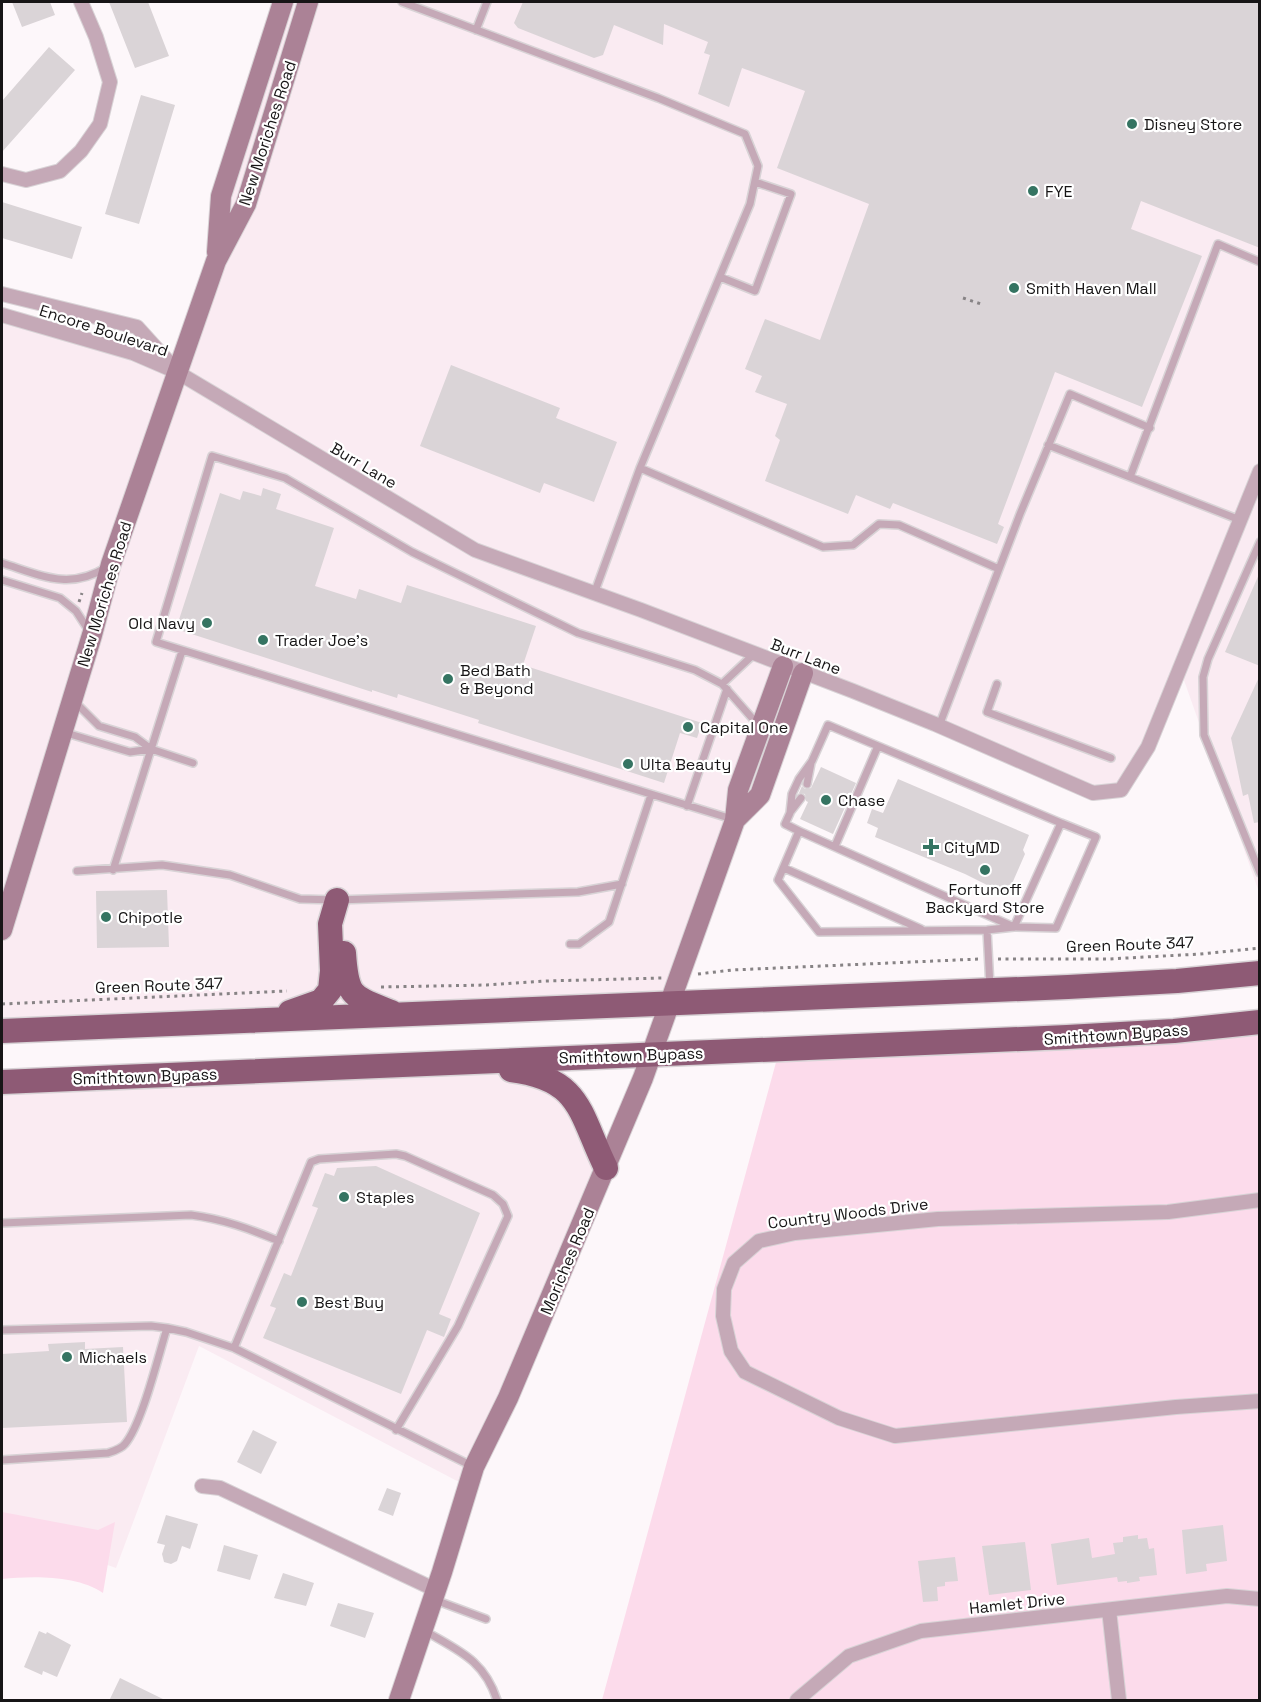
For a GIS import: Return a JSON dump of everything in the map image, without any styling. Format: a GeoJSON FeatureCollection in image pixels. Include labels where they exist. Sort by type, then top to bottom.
{"type":"FeatureCollection","features":[{"type":"Feature","properties":{"kind":"highway"},"geometry":{"type":"LineString","coordinates":[[337,900],[342,924],[345,972],[350,989],[357,998],[399,1015]]}},
{"type":"Feature","properties":{"kind":"highway"},"geometry":{"type":"LineString","coordinates":[[267,1020],[316,1003],[327,994],[332,971],[330,924],[337,900]]}},
{"type":"Feature","properties":{"kind":"highway"},"geometry":{"type":"LineString","coordinates":[[2,1032],[1122,984],[1260,973]]}},
{"type":"Feature","properties":{"kind":"highway","name":"Smithtown Bypass"},"geometry":{"type":"LineString","coordinates":[[2,1082],[1111,1035],[1260,1022]]}},
{"type":"Feature","properties":{"kind":"highway"},"geometry":{"type":"LineString","coordinates":[[459,1063],[534,1073],[558,1083],[578,1105],[606,1168]]}},
{"type":"Feature","properties":{"kind":"main road","name":"New Moriches Road"},"geometry":{"type":"LineString","coordinates":[[216,261],[221,196],[283,2]]}},
{"type":"Feature","properties":{"kind":"main road","name":"New Moriches Road"},"geometry":{"type":"LineString","coordinates":[[2,930],[92,635],[111,564],[216,261],[246,204],[308,2]]}},
{"type":"Feature","properties":{"kind":"main road","name":"Moriches Road"},"geometry":{"type":"LineString","coordinates":[[399,1701],[474,1467],[508,1398],[652,1054],[735,820],[738,790],[783,666]]}},
{"type":"Feature","properties":{"kind":"main road","name":"Moriches Road"},"geometry":{"type":"LineString","coordinates":[[735,820],[760,795],[803,673]]}},
{"type":"Feature","properties":{"kind":"street"},"geometry":{"type":"LineString","coordinates":[[2,174],[26,180],[60,171],[81,151],[100,124],[110,82],[96,36],[81,2]]}},
{"type":"Feature","properties":{"kind":"street","name":"Encore Boulevard"},"geometry":{"type":"LineString","coordinates":[[2,294],[138,327],[177,372]]}},
{"type":"Feature","properties":{"kind":"street","name":"Encore Boulevard"},"geometry":{"type":"LineString","coordinates":[[2,315],[133,353],[177,372]]}},
{"type":"Feature","properties":{"kind":"street","name":"Burr Lane"},"geometry":{"type":"LineString","coordinates":[[177,372],[475,550],[939,726],[1093,793],[1121,790],[1148,747],[1260,471]]}},
{"type":"Feature","properties":{"kind":"street","name":"Country Woods Drive"},"geometry":{"type":"LineString","coordinates":[[1260,1200],[1168,1212],[938,1219],[795,1233],[759,1241],[734,1263],[724,1289],[723,1316],[731,1351],[745,1372],[839,1418],[895,1436],[1176,1407],[1260,1401]]}},
{"type":"Feature","properties":{"kind":"street"},"geometry":{"type":"LineString","coordinates":[[202,1486],[220,1488],[434,1595]]}},
{"type":"Feature","properties":{"kind":"street","name":"Hamlet Drive"},"geometry":{"type":"LineString","coordinates":[[797,1701],[849,1656],[921,1630],[1227,1596],[1260,1599]]}},
{"type":"Feature","properties":{"kind":"street"},"geometry":{"type":"LineString","coordinates":[[1109,1610],[1119,1701]]}},
{"type":"Feature","properties":{"kind":"lane"},"geometry":{"type":"LineString","coordinates":[[402,2],[668,102],[744,134],[758,166],[750,204],[640,468],[594,594]]}},
{"type":"Feature","properties":{"kind":"lane"},"geometry":{"type":"LineString","coordinates":[[476,30],[487,2]]}},
{"type":"Feature","properties":{"kind":"lane"},"geometry":{"type":"LineString","coordinates":[[720,277],[755,291],[791,194],[755,182]]}},
{"type":"Feature","properties":{"kind":"lane"},"geometry":{"type":"LineString","coordinates":[[1130,477],[1218,244],[1260,262]]}},
{"type":"Feature","properties":{"kind":"lane"},"geometry":{"type":"LineString","coordinates":[[939,726],[999,569],[1070,394],[1150,428]]}},
{"type":"Feature","properties":{"kind":"lane"},"geometry":{"type":"LineString","coordinates":[[1048,445],[1240,520]]}},
{"type":"Feature","properties":{"kind":"lane"},"geometry":{"type":"LineString","coordinates":[[735,820],[156,642],[212,456],[285,478],[412,552],[578,633],[695,670],[725,686],[760,728]]}},
{"type":"Feature","properties":{"kind":"lane"},"geometry":{"type":"LineString","coordinates":[[640,468],[823,547],[853,545],[879,524],[898,525],[999,569]]}},
{"type":"Feature","properties":{"kind":"lane"},"geometry":{"type":"LineString","coordinates":[[1260,542],[1208,659],[1203,677],[1204,735],[1260,873]]}},
{"type":"Feature","properties":{"kind":"lane"},"geometry":{"type":"LineString","coordinates":[[2,563],[60,581],[73,581],[95,575],[111,564]]}},
{"type":"Feature","properties":{"kind":"lane"},"geometry":{"type":"LineString","coordinates":[[2,580],[60,598],[76,611],[92,635]]}},
{"type":"Feature","properties":{"kind":"lane"},"geometry":{"type":"LineString","coordinates":[[113,870],[182,651]]}},
{"type":"Feature","properties":{"kind":"lane"},"geometry":{"type":"LineString","coordinates":[[687,806],[725,686],[754,654]]}},
{"type":"Feature","properties":{"kind":"lane"},"geometry":{"type":"LineString","coordinates":[[997,684],[987,712],[1111,758]]}},
{"type":"Feature","properties":{"kind":"lane"},"geometry":{"type":"LineString","coordinates":[[72,699],[99,726],[135,737],[151,749],[193,763]]}},
{"type":"Feature","properties":{"kind":"lane"},"geometry":{"type":"LineString","coordinates":[[799,831],[778,880],[819,932],[1056,928],[1096,837],[828,725],[812,761],[807,783]]}},
{"type":"Feature","properties":{"kind":"lane"},"geometry":{"type":"LineString","coordinates":[[62,731],[130,752],[151,749]]}},
{"type":"Feature","properties":{"kind":"lane"},"geometry":{"type":"LineString","coordinates":[[836,846],[878,746]]}},
{"type":"Feature","properties":{"kind":"lane"},"geometry":{"type":"LineString","coordinates":[[790,813],[792,794],[812,761]]}},
{"type":"Feature","properties":{"kind":"lane"},"geometry":{"type":"LineString","coordinates":[[570,944],[579,944],[609,922],[651,795]]}},
{"type":"Feature","properties":{"kind":"lane"},"geometry":{"type":"LineString","coordinates":[[801,798],[785,824],[1014,927]]}},
{"type":"Feature","properties":{"kind":"lane"},"geometry":{"type":"LineString","coordinates":[[1014,927],[1061,823]]}},
{"type":"Feature","properties":{"kind":"lane"},"geometry":{"type":"LineString","coordinates":[[77,872],[162,865],[230,875],[300,899],[337,900],[578,892],[622,884]]}},
{"type":"Feature","properties":{"kind":"lane"},"geometry":{"type":"LineString","coordinates":[[784,868],[924,930]]}},
{"type":"Feature","properties":{"kind":"lane"},"geometry":{"type":"LineString","coordinates":[[987,930],[990,990]]}},
{"type":"Feature","properties":{"kind":"lane"},"geometry":{"type":"LineString","coordinates":[[234,1348],[311,1162],[320,1159],[396,1154],[493,1195],[502,1204],[508,1216],[458,1326],[396,1430]]}},
{"type":"Feature","properties":{"kind":"lane"},"geometry":{"type":"LineString","coordinates":[[2,1222],[191,1215],[238,1224],[279,1241]]}},
{"type":"Feature","properties":{"kind":"lane"},"geometry":{"type":"LineString","coordinates":[[2,1330],[151,1326],[186,1332],[234,1348],[474,1467]]}},
{"type":"Feature","properties":{"kind":"lane"},"geometry":{"type":"LineString","coordinates":[[2,1460],[108,1453],[120,1449],[126,1444],[137,1423],[167,1328]]}},
{"type":"Feature","properties":{"kind":"lane"},"geometry":{"type":"LineString","coordinates":[[434,1595],[486,1619]]}},
{"type":"Feature","properties":{"kind":"lane"},"geometry":{"type":"LineString","coordinates":[[423,1629],[477,1664],[492,1686],[497,1701]]}},
{"type":"Feature","properties":{"kind":"path"},"geometry":{"type":"LineString","coordinates":[[963,298],[984,305]]}},
{"type":"Feature","properties":{"kind":"path"},"geometry":{"type":"LineString","coordinates":[[79,604],[82,593]]}},
{"type":"Feature","properties":{"kind":"path","name":"Green Route 347"},"geometry":{"type":"LineString","coordinates":[[1002,958],[1109,959],[1260,948]]}},
{"type":"Feature","properties":{"kind":"path"},"geometry":{"type":"LineString","coordinates":[[732,970],[973,960]]}},
{"type":"Feature","properties":{"kind":"path"},"geometry":{"type":"LineString","coordinates":[[372,988],[500,985],[545,981],[646,980]]}},
{"type":"Feature","properties":{"kind":"path","name":"Green Route 347"},"geometry":{"type":"LineString","coordinates":[[2,1004],[294,991]]}},
{"type":"Feature","properties":{"kind":"shaded area","name":"Smith Haven Mall"},"geometry":{"type":"Polygon","coordinates":[[[284,2],[1259,2],[1259,892],[1180,669],[1121,790],[1093,793],[783,666],[669,1004],[2,1031],[2,315],[177,372],[284,2]]]}},
{"type":"Feature","properties":{"kind":"shaded area"},"geometry":{"type":"Polygon","coordinates":[[[1259,1019],[1259,1700],[602,1700],[778,1055],[1259,1019]]]}},
{"type":"Feature","properties":{"kind":"shaded area"},"geometry":{"type":"Polygon","coordinates":[[[537,1059],[595,1155],[590,1186],[508,1398],[459,1482],[199,1346],[116,1568],[2,1527],[2,1082],[537,1059]]]}},
{"type":"Feature","properties":{"kind":"shaded area"},"geometry":{"type":"Polygon","coordinates":[[[2,1512],[98,1530],[115,1522],[103,1593],[80,1583],[54,1578],[2,1579],[2,1512]]]}},
{"type":"Feature","properties":{"kind":"building"},"geometry":{"type":"Polygon","coordinates":[[[12,2],[50,2],[55,15],[22,27],[12,2]]]}},
{"type":"Feature","properties":{"kind":"building"},"geometry":{"type":"Polygon","coordinates":[[[109,2],[148,2],[169,56],[135,68],[109,2]]]}},
{"type":"Feature","properties":{"kind":"building","name":"Smith Haven Mall"},"geometry":{"type":"Polygon","coordinates":[[[523,2],[1260,2],[1260,248],[1141,201],[1131,229],[1202,256],[1142,407],[1055,372],[998,524],[1004,527],[997,544],[893,503],[890,509],[856,495],[848,514],[765,481],[780,440],[775,436],[787,404],[755,392],[762,376],[745,369],[765,319],[820,340],[869,204],[777,168],[805,91],[742,68],[729,107],[698,94],[710,55],[704,53],[708,42],[664,24],[663,45],[614,25],[603,55],[594,58],[518,28],[514,23],[523,2]]]}},
{"type":"Feature","properties":{"kind":"building"},"geometry":{"type":"Polygon","coordinates":[[[49,47],[75,70],[2,152],[2,101],[49,47]]]}},
{"type":"Feature","properties":{"kind":"building"},"geometry":{"type":"Polygon","coordinates":[[[141,95],[175,105],[139,224],[105,214],[141,95]]]}},
{"type":"Feature","properties":{"kind":"building"},"geometry":{"type":"Polygon","coordinates":[[[2,202],[82,227],[72,259],[2,238],[2,202]]]}},
{"type":"Feature","properties":{"kind":"building"},"geometry":{"type":"Polygon","coordinates":[[[451,365],[560,408],[556,418],[617,442],[594,502],[544,483],[540,493],[420,446],[451,365]]]}},
{"type":"Feature","properties":{"kind":"building"},"geometry":{"type":"Polygon","coordinates":[[[263,488],[281,494],[276,509],[334,528],[315,586],[356,599],[359,589],[401,603],[407,585],[536,626],[523,665],[702,723],[697,738],[680,733],[664,783],[478,723],[479,720],[398,694],[397,698],[372,690],[372,692],[176,629],[220,493],[240,500],[243,491],[261,496],[263,488]]]}},
{"type":"Feature","properties":{"kind":"building"},"geometry":{"type":"Polygon","coordinates":[[[1260,572],[1260,666],[1225,652],[1260,572]]]}},
{"type":"Feature","properties":{"kind":"building"},"geometry":{"type":"Polygon","coordinates":[[[1260,675],[1260,822],[1254,823],[1248,794],[1243,796],[1231,738],[1260,675]]]}},
{"type":"Feature","properties":{"kind":"building","name":"Chase"},"geometry":{"type":"Polygon","coordinates":[[[821,767],[856,783],[833,834],[800,819],[808,802],[805,794],[799,793],[802,786],[805,789],[811,788],[821,767]]]}},
{"type":"Feature","properties":{"kind":"building"},"geometry":{"type":"Polygon","coordinates":[[[898,779],[1029,835],[1023,850],[1025,854],[1007,895],[965,874],[875,837],[878,828],[867,823],[872,809],[883,813],[898,779]]]}},
{"type":"Feature","properties":{"kind":"building"},"geometry":{"type":"Polygon","coordinates":[[[167,890],[169,947],[97,948],[96,891],[167,890]]]}},
{"type":"Feature","properties":{"kind":"building"},"geometry":{"type":"Polygon","coordinates":[[[376,1166],[480,1213],[439,1314],[451,1319],[444,1337],[427,1330],[401,1394],[263,1338],[276,1308],[270,1306],[284,1273],[291,1276],[318,1208],[312,1206],[325,1173],[334,1176],[337,1168],[376,1166]]]}},
{"type":"Feature","properties":{"kind":"building"},"geometry":{"type":"Polygon","coordinates":[[[85,1342],[85,1349],[123,1347],[127,1422],[2,1428],[2,1354],[49,1351],[48,1344],[85,1342]]]}},
{"type":"Feature","properties":{"kind":"building"},"geometry":{"type":"Polygon","coordinates":[[[253,1430],[277,1442],[261,1474],[237,1462],[253,1430]]]}},
{"type":"Feature","properties":{"kind":"building"},"geometry":{"type":"Polygon","coordinates":[[[387,1488],[401,1493],[393,1516],[378,1510],[387,1488]]]}},
{"type":"Feature","properties":{"kind":"building"},"geometry":{"type":"Polygon","coordinates":[[[166,1515],[198,1524],[190,1549],[182,1546],[177,1561],[171,1564],[164,1562],[162,1554],[165,1545],[157,1543],[166,1515]]]}},
{"type":"Feature","properties":{"kind":"building"},"geometry":{"type":"Polygon","coordinates":[[[1223,1525],[1227,1561],[1206,1564],[1207,1571],[1186,1574],[1182,1530],[1223,1525]]]}},
{"type":"Feature","properties":{"kind":"building"},"geometry":{"type":"Polygon","coordinates":[[[1138,1535],[1138,1539],[1147,1538],[1149,1549],[1154,1548],[1157,1575],[1139,1577],[1140,1581],[1127,1583],[1127,1581],[1118,1582],[1117,1577],[1057,1585],[1051,1544],[1089,1538],[1092,1558],[1115,1554],[1113,1543],[1123,1542],[1123,1537],[1138,1535]]]}},
{"type":"Feature","properties":{"kind":"building"},"geometry":{"type":"Polygon","coordinates":[[[1025,1542],[1031,1590],[989,1595],[982,1546],[1025,1542]]]}},
{"type":"Feature","properties":{"kind":"building"},"geometry":{"type":"Polygon","coordinates":[[[224,1545],[258,1555],[250,1580],[217,1571],[224,1545]]]}},
{"type":"Feature","properties":{"kind":"building"},"geometry":{"type":"Polygon","coordinates":[[[955,1557],[958,1581],[945,1582],[945,1586],[937,1587],[938,1601],[923,1602],[918,1561],[955,1557]]]}},
{"type":"Feature","properties":{"kind":"building"},"geometry":{"type":"Polygon","coordinates":[[[283,1573],[314,1583],[306,1606],[274,1598],[283,1573]]]}},
{"type":"Feature","properties":{"kind":"building"},"geometry":{"type":"Polygon","coordinates":[[[338,1603],[374,1613],[365,1638],[330,1626],[338,1603]]]}},
{"type":"Feature","properties":{"kind":"building"},"geometry":{"type":"Polygon","coordinates":[[[39,1631],[46,1634],[47,1632],[71,1645],[57,1677],[43,1671],[42,1675],[24,1667],[39,1631]]]}},
{"type":"Feature","properties":{"kind":"building"},"geometry":{"type":"Polygon","coordinates":[[[120,1678],[167,1701],[109,1701],[120,1678]]]}},
{"type":"Feature","properties":{"kind":"place","name":"Disney Store"},"geometry":{"type":"Point","coordinates":[1132,124]}},
{"type":"Feature","properties":{"kind":"place","name":"FYE"},"geometry":{"type":"Point","coordinates":[1033,191]}},
{"type":"Feature","properties":{"kind":"place","name":"Smith Haven Mall"},"geometry":{"type":"Point","coordinates":[1014,288]}},
{"type":"Feature","properties":{"kind":"place","name":"Old Navy"},"geometry":{"type":"Point","coordinates":[207,623]}},
{"type":"Feature","properties":{"kind":"place","name":"Trader Joe's"},"geometry":{"type":"Point","coordinates":[263,640]}},
{"type":"Feature","properties":{"kind":"place","name":"Bed Bath & Beyond"},"geometry":{"type":"Point","coordinates":[448,679]}},
{"type":"Feature","properties":{"kind":"place","name":"Capital One"},"geometry":{"type":"Point","coordinates":[688,727]}},
{"type":"Feature","properties":{"kind":"place","name":"Ulta Beauty"},"geometry":{"type":"Point","coordinates":[628,764]}},
{"type":"Feature","properties":{"kind":"place","name":"Chase"},"geometry":{"type":"Point","coordinates":[826,800]}},
{"type":"Feature","properties":{"kind":"place","name":"CityMD"},"geometry":{"type":"Point","coordinates":[931,847]}},
{"type":"Feature","properties":{"kind":"place","name":"Fortunoff Backyard Store"},"geometry":{"type":"Point","coordinates":[985,870]}},
{"type":"Feature","properties":{"kind":"place","name":"Chipotle"},"geometry":{"type":"Point","coordinates":[106,917]}},
{"type":"Feature","properties":{"kind":"place","name":"Staples"},"geometry":{"type":"Point","coordinates":[344,1197]}},
{"type":"Feature","properties":{"kind":"place","name":"Best Buy"},"geometry":{"type":"Point","coordinates":[302,1302]}},
{"type":"Feature","properties":{"kind":"place","name":"Michaels"},"geometry":{"type":"Point","coordinates":[67,1357]}}]}
